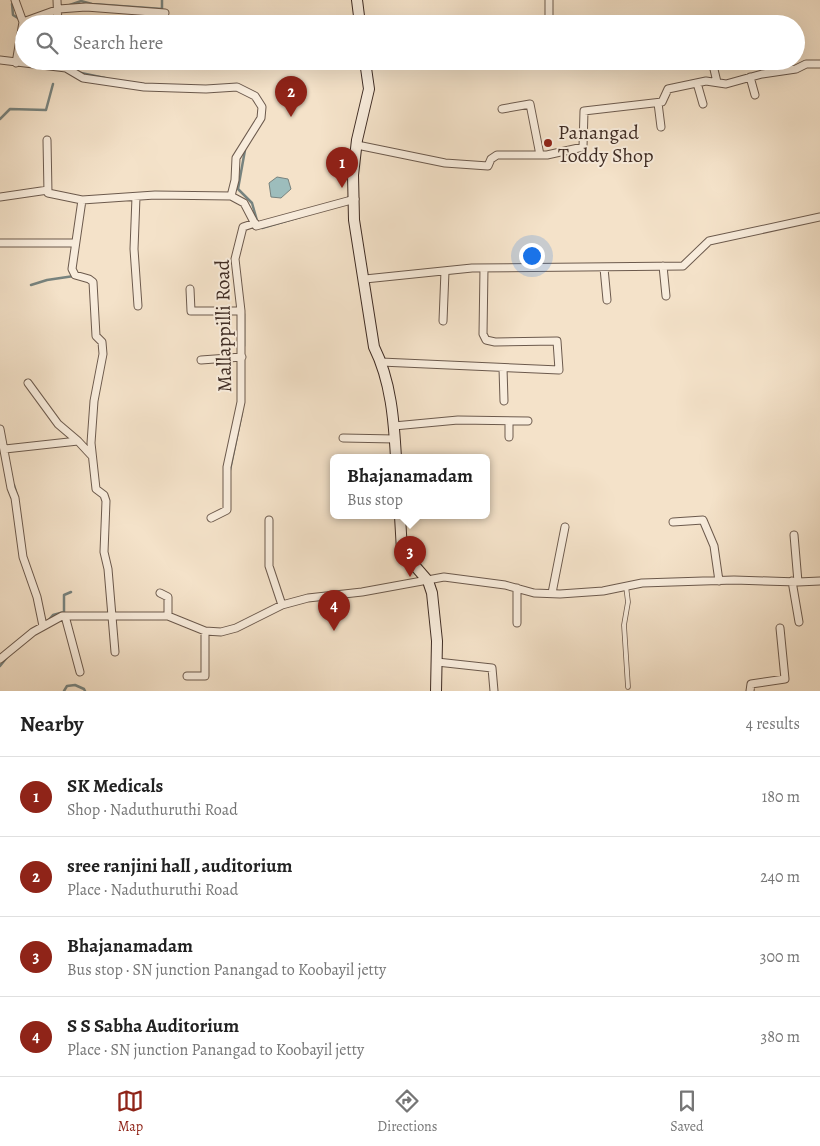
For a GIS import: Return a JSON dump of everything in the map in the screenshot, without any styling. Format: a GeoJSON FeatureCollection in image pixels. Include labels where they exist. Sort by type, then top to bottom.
{"type":"FeatureCollection","features":[{"type":"Feature","properties":{"kind":"main road"},"geometry":{"type":"LineString","coordinates":[[357,0],[359,15]]}},
{"type":"Feature","properties":{"kind":"main road"},"geometry":{"type":"LineString","coordinates":[[366,70],[369,89],[357,145],[353,175],[356,236],[365,279],[365,299],[374,347],[381,362],[394,426],[396,454]]}},
{"type":"Feature","properties":{"kind":"main road"},"geometry":{"type":"LineString","coordinates":[[400,519],[402,551],[428,581],[432,594],[437,662],[436,691]]}},
{"type":"Feature","properties":{"kind":"street"},"geometry":{"type":"LineString","coordinates":[[15,0],[20,15]]}},
{"type":"Feature","properties":{"kind":"street"},"geometry":{"type":"LineString","coordinates":[[58,0],[58,15]]}},
{"type":"Feature","properties":{"kind":"street"},"geometry":{"type":"LineString","coordinates":[[549,0],[550,15]]}},
{"type":"Feature","properties":{"kind":"street"},"geometry":{"type":"LineString","coordinates":[[42,15],[58,9],[86,7],[165,13]]}},
{"type":"Feature","properties":{"kind":"street"},"geometry":{"type":"LineString","coordinates":[[0,60],[15,63]]}},
{"type":"Feature","properties":{"kind":"street"},"geometry":{"type":"LineString","coordinates":[[805,64],[820,64]]}},
{"type":"Feature","properties":{"kind":"street"},"geometry":{"type":"LineString","coordinates":[[69,70],[83,78],[144,87],[206,89],[237,87],[254,96],[262,107],[262,118],[236,158],[235,180],[231,196]]}},
{"type":"Feature","properties":{"kind":"street"},"geometry":{"type":"LineString","coordinates":[[714,70],[717,82]]}},
{"type":"Feature","properties":{"kind":"street"},"geometry":{"type":"LineString","coordinates":[[357,145],[445,163],[488,166],[491,159],[497,155],[540,155],[583,147],[584,111],[658,103],[662,102],[668,88],[697,82],[726,84],[750,77],[790,70]]}},
{"type":"Feature","properties":{"kind":"street"},"geometry":{"type":"LineString","coordinates":[[750,77],[755,95]]}},
{"type":"Feature","properties":{"kind":"street"},"geometry":{"type":"LineString","coordinates":[[697,82],[703,104]]}},
{"type":"Feature","properties":{"kind":"street"},"geometry":{"type":"LineString","coordinates":[[658,103],[661,128]]}},
{"type":"Feature","properties":{"kind":"street"},"geometry":{"type":"LineString","coordinates":[[502,109],[530,104],[540,155]]}},
{"type":"Feature","properties":{"kind":"street"},"geometry":{"type":"LineString","coordinates":[[47,140],[48,193],[53,196],[82,200],[136,197],[231,196],[244,203],[255,223]]}},
{"type":"Feature","properties":{"kind":"street"},"geometry":{"type":"LineString","coordinates":[[0,197],[48,190]]}},
{"type":"Feature","properties":{"kind":"street"},"geometry":{"type":"LineString","coordinates":[[136,197],[134,249],[138,306]]}},
{"type":"Feature","properties":{"kind":"street","name":"Mallappilli Road"},"geometry":{"type":"LineString","coordinates":[[211,518],[227,510],[227,467],[240,402],[242,311],[236,259],[245,227],[255,223],[256,226],[355,199]]}},
{"type":"Feature","properties":{"kind":"street"},"geometry":{"type":"LineString","coordinates":[[82,200],[72,260],[75,275],[93,282],[96,336],[102,342],[103,354],[94,402],[91,455],[96,489],[104,495],[106,501],[104,552],[108,568],[110,616],[115,652]]}},
{"type":"Feature","properties":{"kind":"street"},"geometry":{"type":"LineString","coordinates":[[365,279],[484,268],[683,266],[709,240],[820,218]]}},
{"type":"Feature","properties":{"kind":"street"},"geometry":{"type":"LineString","coordinates":[[0,242],[75,243]]}},
{"type":"Feature","properties":{"kind":"street"},"geometry":{"type":"LineString","coordinates":[[663,266],[666,296]]}},
{"type":"Feature","properties":{"kind":"street"},"geometry":{"type":"LineString","coordinates":[[381,362],[559,370],[557,342],[495,342],[486,340],[483,334],[484,268]]}},
{"type":"Feature","properties":{"kind":"street"},"geometry":{"type":"LineString","coordinates":[[604,268],[607,300]]}},
{"type":"Feature","properties":{"kind":"street"},"geometry":{"type":"LineString","coordinates":[[443,321],[445,271]]}},
{"type":"Feature","properties":{"kind":"street"},"geometry":{"type":"LineString","coordinates":[[190,289],[192,311],[242,311]]}},
{"type":"Feature","properties":{"kind":"street"},"geometry":{"type":"LineString","coordinates":[[201,360],[242,357]]}},
{"type":"Feature","properties":{"kind":"street"},"geometry":{"type":"LineString","coordinates":[[503,368],[504,401]]}},
{"type":"Feature","properties":{"kind":"street"},"geometry":{"type":"LineString","coordinates":[[28,383],[58,424],[91,455]]}},
{"type":"Feature","properties":{"kind":"street"},"geometry":{"type":"LineString","coordinates":[[394,426],[458,420],[528,420]]}},
{"type":"Feature","properties":{"kind":"street"},"geometry":{"type":"LineString","coordinates":[[508,437],[509,421]]}},
{"type":"Feature","properties":{"kind":"street"},"geometry":{"type":"LineString","coordinates":[[0,429],[11,488],[15,498],[23,557],[37,597],[43,626]]}},
{"type":"Feature","properties":{"kind":"street"},"geometry":{"type":"LineString","coordinates":[[343,438],[395,439]]}},
{"type":"Feature","properties":{"kind":"street"},"geometry":{"type":"LineString","coordinates":[[5,449],[78,441]]}},
{"type":"Feature","properties":{"kind":"street"},"geometry":{"type":"LineString","coordinates":[[269,520],[268,566],[282,604]]}},
{"type":"Feature","properties":{"kind":"street"},"geometry":{"type":"LineString","coordinates":[[673,522],[702,520],[714,546],[719,580]]}},
{"type":"Feature","properties":{"kind":"street"},"geometry":{"type":"LineString","coordinates":[[552,593],[565,527]]}},
{"type":"Feature","properties":{"kind":"street"},"geometry":{"type":"LineString","coordinates":[[794,535],[798,622]]}},
{"type":"Feature","properties":{"kind":"street"},"geometry":{"type":"LineString","coordinates":[[0,659],[43,626],[65,616],[168,616],[205,631],[221,632],[236,628],[282,604],[332,594],[362,592],[444,577],[517,588],[534,593],[603,591],[642,584],[719,580],[795,582],[820,580]]}},
{"type":"Feature","properties":{"kind":"street"},"geometry":{"type":"LineString","coordinates":[[517,588],[518,623]]}},
{"type":"Feature","properties":{"kind":"street"},"geometry":{"type":"LineString","coordinates":[[160,593],[168,597],[168,616]]}},
{"type":"Feature","properties":{"kind":"street"},"geometry":{"type":"LineString","coordinates":[[65,616],[80,672]]}},
{"type":"Feature","properties":{"kind":"street"},"geometry":{"type":"LineString","coordinates":[[750,691],[750,684],[786,679],[780,628]]}},
{"type":"Feature","properties":{"kind":"street"},"geometry":{"type":"LineString","coordinates":[[187,676],[205,676],[205,631]]}},
{"type":"Feature","properties":{"kind":"street"},"geometry":{"type":"LineString","coordinates":[[437,662],[492,668],[494,691]]}},
{"type":"Feature","properties":{"kind":"lane"},"geometry":{"type":"LineString","coordinates":[[626,586],[628,602],[624,625],[628,687]]}},
{"type":"Feature","properties":{"kind":"water"},"geometry":{"type":"Polygon","coordinates":[[[277,177],[288,179],[291,189],[281,198],[271,197],[269,183],[277,177]]]}},
{"type":"Feature","properties":{"kind":"waterway"},"geometry":{"type":"LineString","coordinates":[[67,6],[81,1],[92,4],[162,9],[162,0]]}},
{"type":"Feature","properties":{"kind":"waterway"},"geometry":{"type":"LineString","coordinates":[[12,4],[13,15],[15,16]]}},
{"type":"Feature","properties":{"kind":"waterway"},"geometry":{"type":"LineString","coordinates":[[81,73],[105,78]]}},
{"type":"Feature","properties":{"kind":"waterway"},"geometry":{"type":"LineString","coordinates":[[0,119],[10,109],[46,110],[53,84]]}},
{"type":"Feature","properties":{"kind":"waterway"},"geometry":{"type":"LineString","coordinates":[[245,150],[238,189],[252,203],[258,224]]}},
{"type":"Feature","properties":{"kind":"waterway"},"geometry":{"type":"LineString","coordinates":[[262,228],[300,217]]}},
{"type":"Feature","properties":{"kind":"waterway"},"geometry":{"type":"LineString","coordinates":[[31,285],[47,280],[74,276]]}},
{"type":"Feature","properties":{"kind":"waterway"},"geometry":{"type":"LineString","coordinates":[[244,314],[244,346]]}},
{"type":"Feature","properties":{"kind":"waterway"},"geometry":{"type":"LineString","coordinates":[[230,470],[242,412]]}},
{"type":"Feature","properties":{"kind":"waterway"},"geometry":{"type":"LineString","coordinates":[[14,485],[18,499]]}},
{"type":"Feature","properties":{"kind":"waterway"},"geometry":{"type":"LineString","coordinates":[[47,622],[53,615],[64,612],[64,595],[71,592]]}},
{"type":"Feature","properties":{"kind":"waterway"},"geometry":{"type":"LineString","coordinates":[[0,666],[8,656]]}},
{"type":"Feature","properties":{"kind":"waterway"},"geometry":{"type":"LineString","coordinates":[[64,691],[67,686],[75,685],[85,691]]}},
{"type":"Feature","properties":{"kind":"place","name":"sree ranjini hall , auditorium"},"geometry":{"type":"Point","coordinates":[291,117]}},
{"type":"Feature","properties":{"kind":"place","name":"Panangad Toddy Shop"},"geometry":{"type":"Point","coordinates":[548,143]}},
{"type":"Feature","properties":{"kind":"place","name":"SK Medicals"},"geometry":{"type":"Point","coordinates":[342,188]}},
{"type":"Feature","properties":{"kind":"place","name":"Bhajanamadam"},"geometry":{"type":"Point","coordinates":[410,577]}},
{"type":"Feature","properties":{"kind":"place","name":"S S Sabha Auditorium"},"geometry":{"type":"Point","coordinates":[334,631]}}]}
